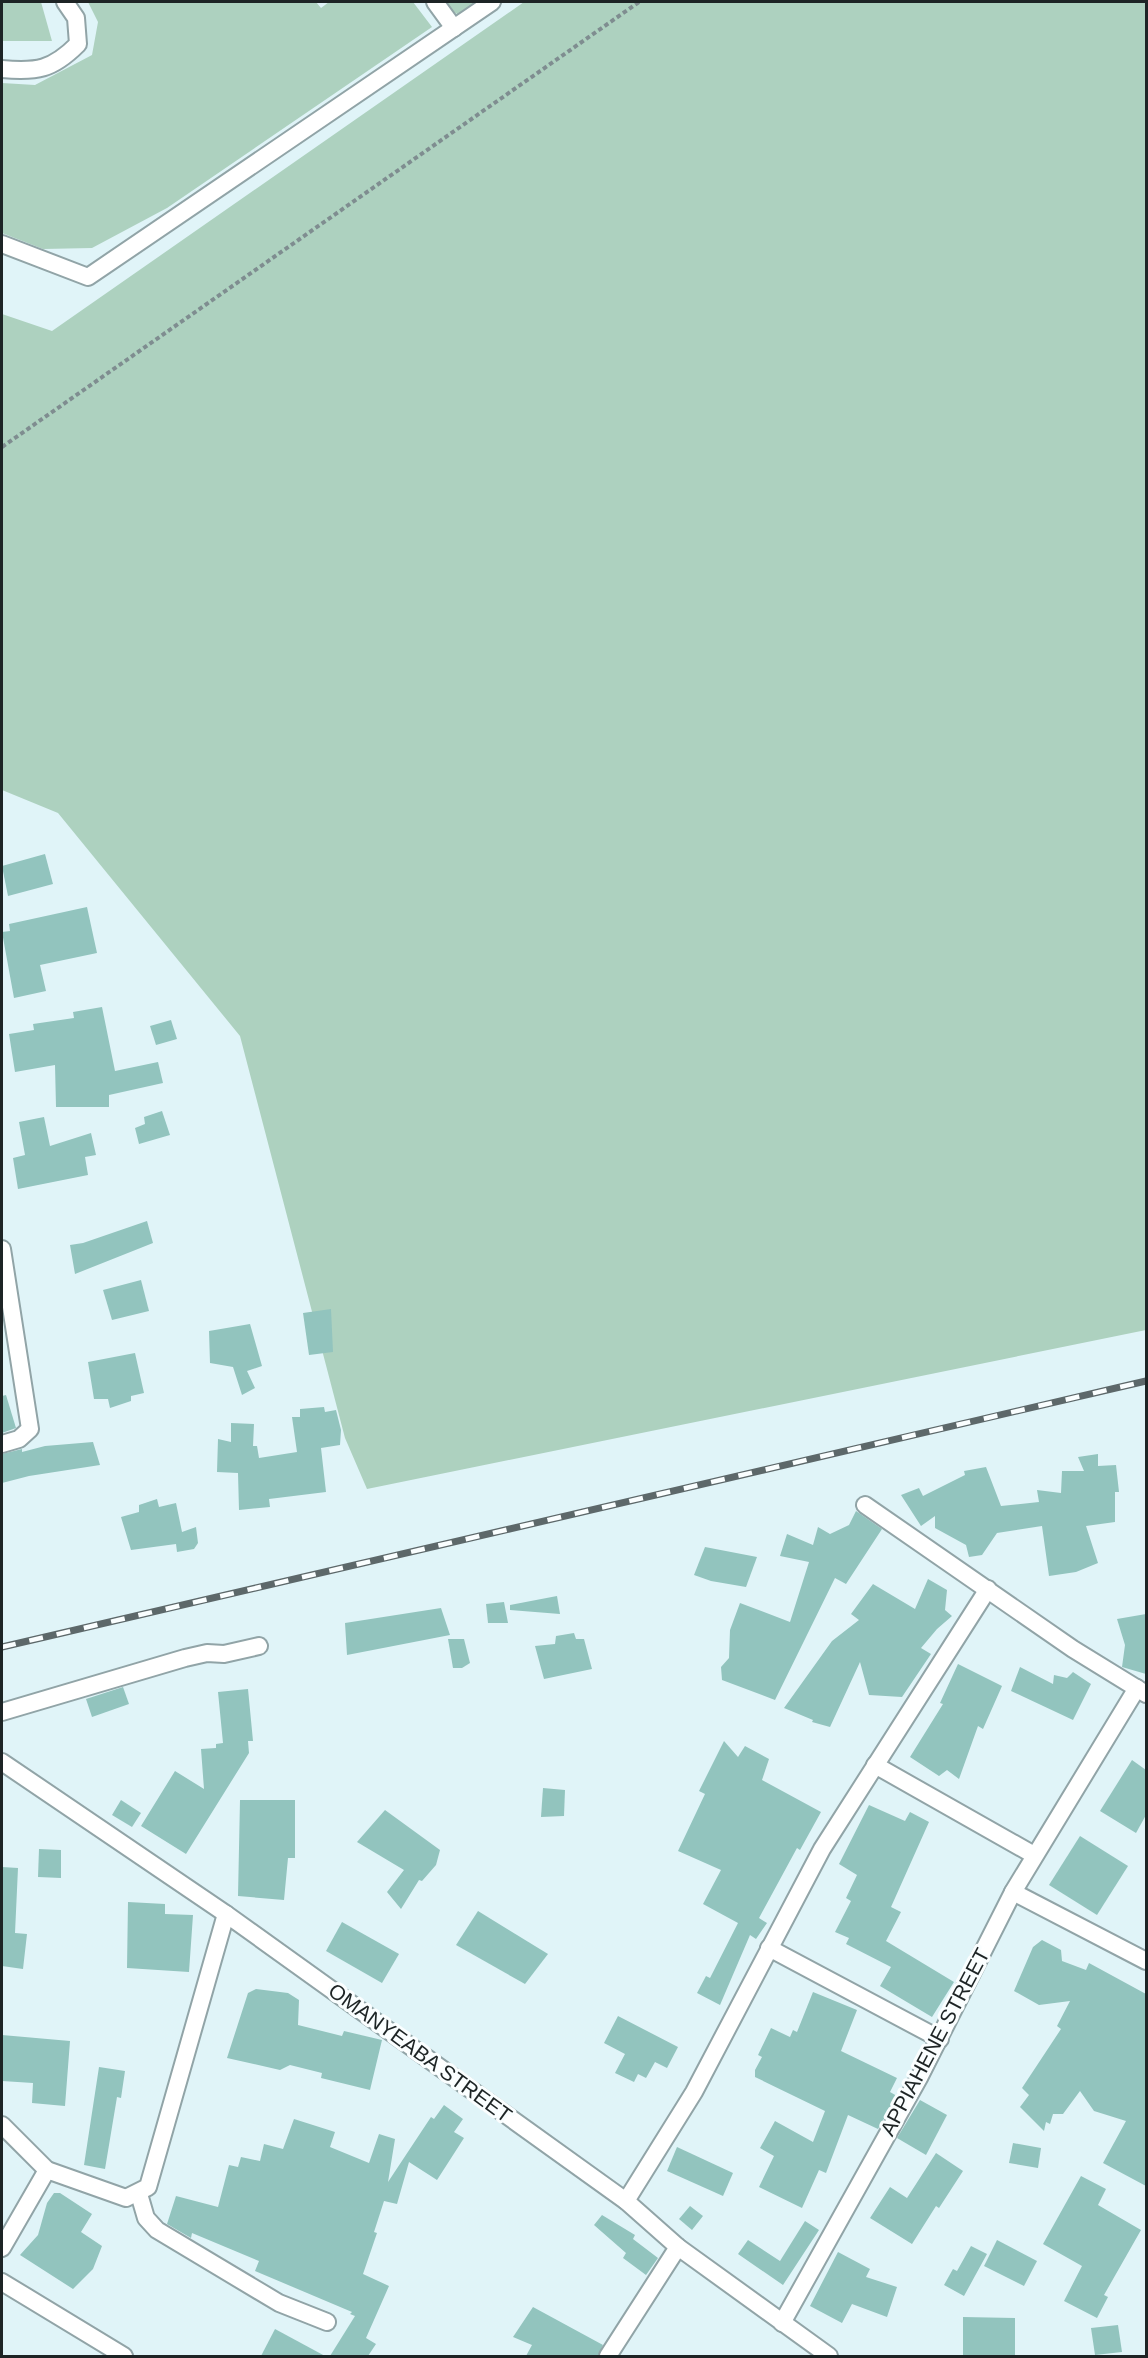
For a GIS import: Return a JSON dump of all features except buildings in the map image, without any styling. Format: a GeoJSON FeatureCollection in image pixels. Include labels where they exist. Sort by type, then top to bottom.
{"type":"FeatureCollection","features":[{"type":"Feature","properties":{"kind":"street"},"geometry":{"type":"LineString","coordinates":[[2,69],[33,72],[62,60],[78,44],[76,18],[65,2]]}},
{"type":"Feature","properties":{"kind":"street"},"geometry":{"type":"LineString","coordinates":[[435,2],[454,28]]}},
{"type":"Feature","properties":{"kind":"street"},"geometry":{"type":"LineString","coordinates":[[2,244],[88,277],[492,2]]}},
{"type":"Feature","properties":{"kind":"street"},"geometry":{"type":"LineString","coordinates":[[2,1249],[30,1429],[19,1439],[2,1444]]}},
{"type":"Feature","properties":{"kind":"street"},"geometry":{"type":"LineString","coordinates":[[865,1505],[1142,1691]]}},
{"type":"Feature","properties":{"kind":"street"},"geometry":{"type":"LineString","coordinates":[[626,2201],[694,2092],[743,2003],[769,1948],[822,1849],[874,1765],[934,1678],[988,1589]]}},
{"type":"Feature","properties":{"kind":"street"},"geometry":{"type":"LineString","coordinates":[[2,1712],[185,1658],[207,1653],[224,1654],[258,1646]]}},
{"type":"Feature","properties":{"kind":"street","name":"APPIAHENE STREET"},"geometry":{"type":"LineString","coordinates":[[782,2323],[940,2039],[1013,1892],[1034,1855],[1142,1691]]}},
{"type":"Feature","properties":{"kind":"street","name":"OMANYEABA STREET"},"geometry":{"type":"LineString","coordinates":[[2,1762],[225,1914],[626,2201],[678,2247],[829,2356]]}},
{"type":"Feature","properties":{"kind":"street"},"geometry":{"type":"LineString","coordinates":[[874,1765],[1034,1855]]}},
{"type":"Feature","properties":{"kind":"street"},"geometry":{"type":"LineString","coordinates":[[1013,1892],[1146,1961]]}},
{"type":"Feature","properties":{"kind":"street"},"geometry":{"type":"LineString","coordinates":[[2,2125],[47,2170],[126,2198],[139,2194],[148,2187],[225,1914]]}},
{"type":"Feature","properties":{"kind":"street"},"geometry":{"type":"LineString","coordinates":[[769,1948],[940,2039]]}},
{"type":"Feature","properties":{"kind":"street"},"geometry":{"type":"LineString","coordinates":[[3,2242],[47,2170]]}},
{"type":"Feature","properties":{"kind":"street"},"geometry":{"type":"LineString","coordinates":[[139,2194],[146,2218],[157,2230],[279,2303],[327,2322]]}},
{"type":"Feature","properties":{"kind":"street"},"geometry":{"type":"LineString","coordinates":[[608,2356],[678,2247]]}},
{"type":"Feature","properties":{"kind":"street"},"geometry":{"type":"LineString","coordinates":[[2,2282],[124,2356]]}},
{"type":"Feature","properties":{"kind":"path"},"geometry":{"type":"LineString","coordinates":[[2,447],[639,2]]}},
{"type":"Feature","properties":{"kind":"green space"},"geometry":{"type":"Polygon","coordinates":[[[2,2],[41,2],[52,41],[2,41],[2,2]]]}},
{"type":"Feature","properties":{"kind":"green space"},"geometry":{"type":"Polygon","coordinates":[[[88,2],[316,2],[321,8],[329,2],[413,2],[432,27],[167,208],[92,248],[43,249],[2,233],[2,83],[35,85],[92,55],[98,22],[88,2]]]}},
{"type":"Feature","properties":{"kind":"green space"},"geometry":{"type":"Polygon","coordinates":[[[442,2],[481,2],[461,16],[448,9],[442,2]]]}},
{"type":"Feature","properties":{"kind":"green space"},"geometry":{"type":"Polygon","coordinates":[[[524,2],[1146,2],[1146,1330],[367,1489],[345,1438],[240,1036],[58,813],[2,790],[2,314],[52,331],[524,2]]]}},
{"type":"Feature","properties":{"kind":"railway"},"geometry":{"type":"LineString","coordinates":[[2,1647],[1146,1381]]}}]}
